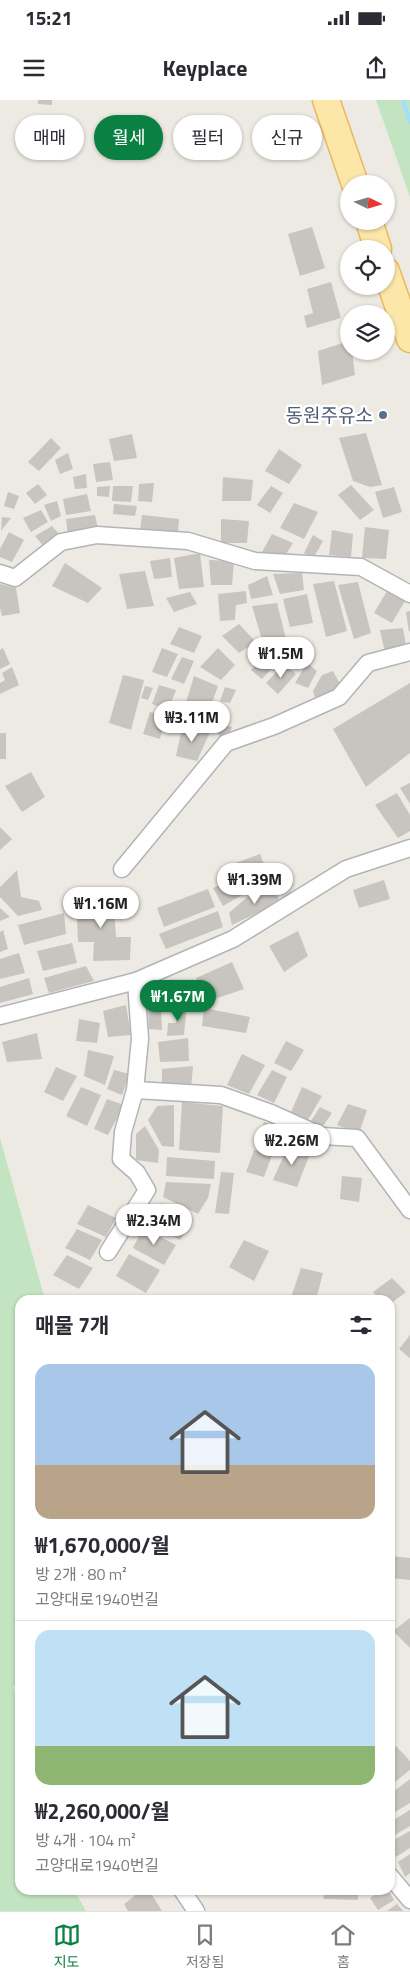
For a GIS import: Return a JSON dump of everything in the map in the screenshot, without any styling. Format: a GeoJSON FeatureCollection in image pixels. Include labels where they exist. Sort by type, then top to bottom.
{"type":"FeatureCollection","features":[{"type":"Feature","properties":{"kind":"main road"},"geometry":{"type":"LineString","coordinates":[[326,100],[353,175]]}},
{"type":"Feature","properties":{"kind":"main road"},"geometry":{"type":"LineString","coordinates":[[394,295],[410,339]]}},
{"type":"Feature","properties":{"kind":"street"},"geometry":{"type":"LineString","coordinates":[[0,573],[15,578],[61,542],[97,535],[188,541],[255,561],[361,567],[410,594]]}},
{"type":"Feature","properties":{"kind":"street"},"geometry":{"type":"LineString","coordinates":[[122,869],[226,744],[274,726],[339,697],[368,663],[410,652]]}},
{"type":"Feature","properties":{"kind":"street"},"geometry":{"type":"LineString","coordinates":[[0,1016],[136,981],[233,939],[290,906],[346,869],[410,848]]}},
{"type":"Feature","properties":{"kind":"street"},"geometry":{"type":"LineString","coordinates":[[108,1252],[147,1190],[137,1172],[121,1159],[123,1132],[135,1090],[140,1039],[136,981]]}},
{"type":"Feature","properties":{"kind":"street"},"geometry":{"type":"LineString","coordinates":[[135,1090],[221,1095],[271,1113],[322,1136],[357,1138],[410,1210]]}},
{"type":"Feature","properties":{"kind":"street"},"geometry":{"type":"LineString","coordinates":[[395,1882],[410,1900]]}},
{"type":"Feature","properties":{"kind":"street"},"geometry":{"type":"LineString","coordinates":[[185,1895],[196,1911]]}},
{"type":"Feature","properties":{"kind":"green space"},"geometry":{"type":"Polygon","coordinates":[[[376,100],[410,100],[410,197],[376,100]]]}},
{"type":"Feature","properties":{"kind":"green space"},"geometry":{"type":"Polygon","coordinates":[[[0,1138],[44,1295],[15,1295],[15,1685],[13,1686],[15,1694],[15,1895],[77,1895],[86,1911],[0,1911],[0,1138]]]}},
{"type":"Feature","properties":{"kind":"building"},"geometry":{"type":"Polygon","coordinates":[[[38,100],[52,100],[52,105],[38,104],[38,100]]]}},
{"type":"Feature","properties":{"kind":"building"},"geometry":{"type":"Polygon","coordinates":[[[312,227],[325,268],[300,276],[288,234],[312,227]]]}},
{"type":"Feature","properties":{"kind":"building"},"geometry":{"type":"Polygon","coordinates":[[[331,282],[340,318],[307,328],[304,316],[313,313],[307,289],[331,282]]]}},
{"type":"Feature","properties":{"kind":"building"},"geometry":{"type":"Polygon","coordinates":[[[340,344],[340,360],[353,360],[355,375],[322,385],[318,351],[340,344]]]}},
{"type":"Feature","properties":{"kind":"building"},"geometry":{"type":"Polygon","coordinates":[[[366,433],[382,485],[370,487],[353,481],[339,438],[366,433]]]}},
{"type":"Feature","properties":{"kind":"building"},"geometry":{"type":"Polygon","coordinates":[[[132,434],[137,458],[114,461],[109,439],[132,434]]]}},
{"type":"Feature","properties":{"kind":"building"},"geometry":{"type":"Polygon","coordinates":[[[51,438],[61,448],[39,471],[28,462],[51,438]]]}},
{"type":"Feature","properties":{"kind":"building"},"geometry":{"type":"Polygon","coordinates":[[[279,449],[302,465],[289,484],[265,471],[279,449]]]}},
{"type":"Feature","properties":{"kind":"building"},"geometry":{"type":"Polygon","coordinates":[[[68,453],[73,469],[60,474],[55,460],[68,453]]]}},
{"type":"Feature","properties":{"kind":"building"},"geometry":{"type":"Polygon","coordinates":[[[110,462],[113,480],[96,482],[93,464],[110,462]]]}},
{"type":"Feature","properties":{"kind":"building"},"geometry":{"type":"Polygon","coordinates":[[[86,474],[87,488],[75,489],[73,477],[86,474]]]}},
{"type":"Feature","properties":{"kind":"building"},"geometry":{"type":"Polygon","coordinates":[[[223,477],[253,480],[251,501],[222,501],[223,477]]]}},
{"type":"Feature","properties":{"kind":"building"},"geometry":{"type":"Polygon","coordinates":[[[154,483],[152,502],[138,501],[139,484],[154,483]]]}},
{"type":"Feature","properties":{"kind":"building"},"geometry":{"type":"Polygon","coordinates":[[[38,484],[47,495],[35,504],[26,493],[38,484]]]}},
{"type":"Feature","properties":{"kind":"building"},"geometry":{"type":"Polygon","coordinates":[[[351,485],[374,510],[360,520],[338,495],[351,485]]]}},
{"type":"Feature","properties":{"kind":"building"},"geometry":{"type":"Polygon","coordinates":[[[110,486],[109,497],[97,496],[97,487],[110,486]]]}},
{"type":"Feature","properties":{"kind":"building"},"geometry":{"type":"Polygon","coordinates":[[[113,486],[133,486],[131,502],[112,501],[113,486]]]}},
{"type":"Feature","properties":{"kind":"building"},"geometry":{"type":"Polygon","coordinates":[[[271,486],[283,493],[270,513],[257,505],[271,486]]]}},
{"type":"Feature","properties":{"kind":"building"},"geometry":{"type":"Polygon","coordinates":[[[394,487],[402,512],[383,518],[375,492],[394,487]]]}},
{"type":"Feature","properties":{"kind":"building"},"geometry":{"type":"Polygon","coordinates":[[[8,492],[19,496],[14,509],[4,506],[8,492]]]}},
{"type":"Feature","properties":{"kind":"building"},"geometry":{"type":"Polygon","coordinates":[[[87,494],[91,511],[66,515],[63,499],[87,494]]]}},
{"type":"Feature","properties":{"kind":"building"},"geometry":{"type":"Polygon","coordinates":[[[57,501],[61,516],[51,521],[44,505],[57,501]]]}},
{"type":"Feature","properties":{"kind":"building"},"geometry":{"type":"Polygon","coordinates":[[[294,503],[318,512],[304,539],[280,528],[294,503]]]}},
{"type":"Feature","properties":{"kind":"building"},"geometry":{"type":"Polygon","coordinates":[[[114,504],[137,506],[135,516],[113,514],[114,504]]]}},
{"type":"Feature","properties":{"kind":"building"},"geometry":{"type":"Polygon","coordinates":[[[41,510],[48,522],[31,532],[23,518],[41,510]]]}},
{"type":"Feature","properties":{"kind":"building"},"geometry":{"type":"Polygon","coordinates":[[[95,515],[98,529],[68,536],[66,519],[95,515]]]}},
{"type":"Feature","properties":{"kind":"building"},"geometry":{"type":"Polygon","coordinates":[[[142,515],[179,519],[178,534],[140,531],[142,515]]]}},
{"type":"Feature","properties":{"kind":"building"},"geometry":{"type":"Polygon","coordinates":[[[2,517],[11,518],[1,531],[2,517]]]}},
{"type":"Feature","properties":{"kind":"building"},"geometry":{"type":"Polygon","coordinates":[[[221,519],[249,521],[247,543],[221,543],[221,519]]]}},
{"type":"Feature","properties":{"kind":"building"},"geometry":{"type":"Polygon","coordinates":[[[52,526],[60,535],[44,547],[35,536],[52,526]]]}},
{"type":"Feature","properties":{"kind":"building"},"geometry":{"type":"Polygon","coordinates":[[[365,527],[389,530],[386,559],[362,558],[365,527]]]}},
{"type":"Feature","properties":{"kind":"building"},"geometry":{"type":"Polygon","coordinates":[[[332,530],[353,534],[351,557],[329,555],[332,530]]]}},
{"type":"Feature","properties":{"kind":"building"},"geometry":{"type":"Polygon","coordinates":[[[9,532],[24,540],[12,562],[0,557],[0,549],[9,532]]]}},
{"type":"Feature","properties":{"kind":"building"},"geometry":{"type":"Polygon","coordinates":[[[272,534],[293,543],[283,559],[262,552],[272,534]]]}},
{"type":"Feature","properties":{"kind":"building"},"geometry":{"type":"Polygon","coordinates":[[[313,535],[323,541],[313,559],[304,553],[313,535]]]}},
{"type":"Feature","properties":{"kind":"building"},"geometry":{"type":"Polygon","coordinates":[[[200,553],[204,587],[179,589],[174,558],[200,553]]]}},
{"type":"Feature","properties":{"kind":"building"},"geometry":{"type":"Polygon","coordinates":[[[170,558],[172,577],[154,579],[150,561],[170,558]]]}},
{"type":"Feature","properties":{"kind":"building"},"geometry":{"type":"Polygon","coordinates":[[[209,560],[234,561],[232,585],[211,585],[209,560]]]}},
{"type":"Feature","properties":{"kind":"building"},"geometry":{"type":"Polygon","coordinates":[[[65,563],[102,588],[88,603],[52,586],[65,563]]]}},
{"type":"Feature","properties":{"kind":"building"},"geometry":{"type":"Polygon","coordinates":[[[145,571],[154,606],[127,609],[119,574],[145,571]]]}},
{"type":"Feature","properties":{"kind":"building"},"geometry":{"type":"Polygon","coordinates":[[[302,573],[304,590],[280,594],[273,574],[302,573]]]}},
{"type":"Feature","properties":{"kind":"building"},"geometry":{"type":"Polygon","coordinates":[[[267,576],[273,595],[251,599],[248,585],[267,576]]]}},
{"type":"Feature","properties":{"kind":"building"},"geometry":{"type":"Polygon","coordinates":[[[334,581],[347,631],[326,637],[313,584],[334,581]]]}},
{"type":"Feature","properties":{"kind":"building"},"geometry":{"type":"Polygon","coordinates":[[[358,582],[371,633],[354,639],[338,585],[358,582]]]}},
{"type":"Feature","properties":{"kind":"building"},"geometry":{"type":"Polygon","coordinates":[[[0,584],[16,588],[20,613],[2,616],[0,584]]]}},
{"type":"Feature","properties":{"kind":"building"},"geometry":{"type":"Polygon","coordinates":[[[246,591],[247,603],[236,605],[235,620],[220,621],[218,594],[246,591]]]}},
{"type":"Feature","properties":{"kind":"building"},"geometry":{"type":"Polygon","coordinates":[[[387,591],[405,601],[392,623],[374,613],[387,591]]]}},
{"type":"Feature","properties":{"kind":"building"},"geometry":{"type":"Polygon","coordinates":[[[190,592],[197,604],[174,612],[166,598],[190,592]]]}},
{"type":"Feature","properties":{"kind":"building"},"geometry":{"type":"Polygon","coordinates":[[[307,594],[313,623],[290,627],[283,599],[307,594]]]}},
{"type":"Feature","properties":{"kind":"building"},"geometry":{"type":"Polygon","coordinates":[[[277,603],[286,639],[263,643],[252,606],[277,603]]]}},
{"type":"Feature","properties":{"kind":"building"},"geometry":{"type":"Polygon","coordinates":[[[410,611],[410,631],[409,632],[406,612],[410,611]]]}},
{"type":"Feature","properties":{"kind":"building"},"geometry":{"type":"Polygon","coordinates":[[[239,624],[256,642],[239,653],[222,636],[239,624]]]}},
{"type":"Feature","properties":{"kind":"building"},"geometry":{"type":"Polygon","coordinates":[[[179,627],[202,636],[194,653],[170,644],[179,627]]]}},
{"type":"Feature","properties":{"kind":"building"},"geometry":{"type":"Polygon","coordinates":[[[403,628],[406,646],[385,653],[380,630],[403,628]]]}},
{"type":"Feature","properties":{"kind":"building"},"geometry":{"type":"Polygon","coordinates":[[[3,648],[10,664],[0,669],[0,650],[3,648]]]}},
{"type":"Feature","properties":{"kind":"building"},"geometry":{"type":"Polygon","coordinates":[[[162,648],[178,654],[167,677],[152,672],[162,648]]]}},
{"type":"Feature","properties":{"kind":"building"},"geometry":{"type":"Polygon","coordinates":[[[218,648],[235,665],[221,680],[200,667],[218,648]]]}},
{"type":"Feature","properties":{"kind":"building"},"geometry":{"type":"Polygon","coordinates":[[[269,653],[279,661],[262,679],[251,670],[269,653]]]}},
{"type":"Feature","properties":{"kind":"building"},"geometry":{"type":"Polygon","coordinates":[[[182,657],[194,661],[184,684],[171,679],[182,657]]]}},
{"type":"Feature","properties":{"kind":"building"},"geometry":{"type":"Polygon","coordinates":[[[307,663],[317,671],[308,688],[295,683],[307,663]]]}},
{"type":"Feature","properties":{"kind":"building"},"geometry":{"type":"Polygon","coordinates":[[[284,664],[296,674],[278,694],[266,683],[284,664]]]}},
{"type":"Feature","properties":{"kind":"building"},"geometry":{"type":"Polygon","coordinates":[[[12,667],[19,685],[0,694],[0,683],[5,680],[2,673],[12,667]]]}},
{"type":"Feature","properties":{"kind":"building"},"geometry":{"type":"Polygon","coordinates":[[[333,671],[341,686],[316,701],[313,691],[322,675],[333,671]]]}},
{"type":"Feature","properties":{"kind":"building"},"geometry":{"type":"Polygon","coordinates":[[[123,675],[144,680],[131,730],[109,723],[123,675]]]}},
{"type":"Feature","properties":{"kind":"building"},"geometry":{"type":"Polygon","coordinates":[[[194,676],[218,686],[206,720],[182,716],[194,676]]]}},
{"type":"Feature","properties":{"kind":"building"},"geometry":{"type":"Polygon","coordinates":[[[410,683],[410,753],[366,787],[333,729],[410,683]]]}},
{"type":"Feature","properties":{"kind":"building"},"geometry":{"type":"Polygon","coordinates":[[[159,685],[176,690],[168,710],[152,704],[159,685]]]}},
{"type":"Feature","properties":{"kind":"building"},"geometry":{"type":"Polygon","coordinates":[[[145,686],[153,688],[148,700],[141,698],[145,686]]]}},
{"type":"Feature","properties":{"kind":"building"},"geometry":{"type":"Polygon","coordinates":[[[225,687],[236,690],[230,703],[220,701],[225,687]]]}},
{"type":"Feature","properties":{"kind":"building"},"geometry":{"type":"Polygon","coordinates":[[[150,712],[166,716],[160,739],[143,734],[150,712]]]}},
{"type":"Feature","properties":{"kind":"building"},"geometry":{"type":"Polygon","coordinates":[[[214,723],[232,727],[228,738],[220,736],[213,729],[214,723]]]}},
{"type":"Feature","properties":{"kind":"building"},"geometry":{"type":"Polygon","coordinates":[[[183,724],[210,732],[197,761],[176,756],[183,724]]]}},
{"type":"Feature","properties":{"kind":"building"},"geometry":{"type":"Polygon","coordinates":[[[0,733],[6,733],[6,759],[0,759],[0,733]]]}},
{"type":"Feature","properties":{"kind":"building"},"geometry":{"type":"Polygon","coordinates":[[[31,772],[45,797],[22,812],[5,786],[31,772]]]}},
{"type":"Feature","properties":{"kind":"building"},"geometry":{"type":"Polygon","coordinates":[[[410,783],[410,804],[400,788],[410,783]]]}},
{"type":"Feature","properties":{"kind":"building"},"geometry":{"type":"Polygon","coordinates":[[[397,793],[410,815],[410,831],[398,838],[375,805],[397,793]]]}},
{"type":"Feature","properties":{"kind":"building"},"geometry":{"type":"Polygon","coordinates":[[[0,827],[12,839],[0,850],[0,827]]]}},
{"type":"Feature","properties":{"kind":"building"},"geometry":{"type":"Polygon","coordinates":[[[260,854],[270,879],[223,906],[213,888],[237,878],[230,865],[260,854]]]}},
{"type":"Feature","properties":{"kind":"building"},"geometry":{"type":"Polygon","coordinates":[[[17,870],[21,897],[39,901],[42,910],[18,916],[0,897],[0,887],[17,870]]]}},
{"type":"Feature","properties":{"kind":"building"},"geometry":{"type":"Polygon","coordinates":[[[384,880],[390,899],[359,908],[353,890],[384,880]]]}},
{"type":"Feature","properties":{"kind":"building"},"geometry":{"type":"Polygon","coordinates":[[[273,885],[280,902],[232,925],[229,913],[246,898],[273,885]]]}},
{"type":"Feature","properties":{"kind":"building"},"geometry":{"type":"Polygon","coordinates":[[[208,889],[215,907],[164,927],[157,908],[208,889]]]}},
{"type":"Feature","properties":{"kind":"building"},"geometry":{"type":"Polygon","coordinates":[[[113,896],[116,937],[131,937],[130,960],[93,961],[94,942],[78,942],[76,897],[113,896]]]}},
{"type":"Feature","properties":{"kind":"building"},"geometry":{"type":"Polygon","coordinates":[[[0,908],[10,917],[0,921],[0,908]]]}},
{"type":"Feature","properties":{"kind":"building"},"geometry":{"type":"Polygon","coordinates":[[[218,911],[223,927],[166,949],[159,934],[218,911]]]}},
{"type":"Feature","properties":{"kind":"building"},"geometry":{"type":"Polygon","coordinates":[[[64,913],[66,934],[24,945],[18,925],[64,913]]]}},
{"type":"Feature","properties":{"kind":"building"},"geometry":{"type":"Polygon","coordinates":[[[3,930],[8,949],[0,952],[0,932],[3,930]]]}},
{"type":"Feature","properties":{"kind":"building"},"geometry":{"type":"Polygon","coordinates":[[[298,931],[308,956],[284,972],[269,946],[298,931]]]}},
{"type":"Feature","properties":{"kind":"building"},"geometry":{"type":"Polygon","coordinates":[[[72,943],[77,963],[43,971],[37,951],[72,943]]]}},
{"type":"Feature","properties":{"kind":"building"},"geometry":{"type":"Polygon","coordinates":[[[19,953],[25,973],[0,979],[0,959],[19,953]]]}},
{"type":"Feature","properties":{"kind":"building"},"geometry":{"type":"Polygon","coordinates":[[[232,962],[244,989],[206,1002],[196,978],[232,962]]]}},
{"type":"Feature","properties":{"kind":"building"},"geometry":{"type":"Polygon","coordinates":[[[86,966],[94,981],[49,993],[44,978],[86,966]]]}},
{"type":"Feature","properties":{"kind":"building"},"geometry":{"type":"Polygon","coordinates":[[[29,978],[33,994],[0,1003],[0,987],[29,978]]]}},
{"type":"Feature","properties":{"kind":"building"},"geometry":{"type":"Polygon","coordinates":[[[173,997],[173,1010],[161,1011],[162,1030],[149,1029],[148,1002],[173,997]]]}},
{"type":"Feature","properties":{"kind":"building"},"geometry":{"type":"Polygon","coordinates":[[[177,1003],[187,1004],[184,1035],[167,1036],[168,1023],[176,1023],[177,1003]]]}},
{"type":"Feature","properties":{"kind":"building"},"geometry":{"type":"Polygon","coordinates":[[[126,1005],[131,1035],[108,1037],[103,1011],[126,1005]]]}},
{"type":"Feature","properties":{"kind":"building"},"geometry":{"type":"Polygon","coordinates":[[[204,1008],[250,1017],[246,1033],[202,1026],[204,1008]]]}},
{"type":"Feature","properties":{"kind":"building"},"geometry":{"type":"Polygon","coordinates":[[[79,1019],[100,1023],[97,1043],[76,1041],[79,1019]]]}},
{"type":"Feature","properties":{"kind":"building"},"geometry":{"type":"Polygon","coordinates":[[[37,1033],[42,1059],[7,1062],[2,1042],[37,1033]]]}},
{"type":"Feature","properties":{"kind":"building"},"geometry":{"type":"Polygon","coordinates":[[[188,1038],[189,1061],[160,1062],[158,1042],[188,1038]]]}},
{"type":"Feature","properties":{"kind":"building"},"geometry":{"type":"Polygon","coordinates":[[[286,1041],[304,1050],[291,1071],[274,1063],[286,1041]]]}},
{"type":"Feature","properties":{"kind":"building"},"geometry":{"type":"Polygon","coordinates":[[[88,1050],[114,1056],[105,1085],[84,1076],[88,1050]]]}},
{"type":"Feature","properties":{"kind":"building"},"geometry":{"type":"Polygon","coordinates":[[[242,1054],[265,1065],[249,1094],[227,1085],[242,1054]]]}},
{"type":"Feature","properties":{"kind":"building"},"geometry":{"type":"Polygon","coordinates":[[[193,1066],[191,1089],[162,1087],[162,1069],[193,1066]]]}},
{"type":"Feature","properties":{"kind":"building"},"geometry":{"type":"Polygon","coordinates":[[[56,1067],[77,1076],[63,1101],[44,1092],[56,1067]]]}},
{"type":"Feature","properties":{"kind":"building"},"geometry":{"type":"Polygon","coordinates":[[[114,1070],[130,1074],[122,1095],[107,1089],[114,1070]]]}},
{"type":"Feature","properties":{"kind":"building"},"geometry":{"type":"Polygon","coordinates":[[[272,1070],[287,1077],[274,1103],[257,1095],[272,1070]]]}},
{"type":"Feature","properties":{"kind":"building"},"geometry":{"type":"Polygon","coordinates":[[[81,1087],[101,1095],[87,1126],[66,1116],[81,1087]]]}},
{"type":"Feature","properties":{"kind":"building"},"geometry":{"type":"Polygon","coordinates":[[[302,1087],[322,1096],[308,1120],[291,1112],[302,1087]]]}},
{"type":"Feature","properties":{"kind":"building"},"geometry":{"type":"Polygon","coordinates":[[[107,1099],[124,1105],[108,1135],[94,1129],[107,1099]]]}},
{"type":"Feature","properties":{"kind":"building"},"geometry":{"type":"Polygon","coordinates":[[[182,1102],[223,1106],[220,1153],[179,1150],[182,1102]]]}},
{"type":"Feature","properties":{"kind":"building"},"geometry":{"type":"Polygon","coordinates":[[[348,1104],[367,1110],[359,1133],[337,1125],[348,1104]]]}},
{"type":"Feature","properties":{"kind":"building"},"geometry":{"type":"Polygon","coordinates":[[[174,1105],[174,1147],[162,1146],[148,1120],[157,1106],[174,1105]]]}},
{"type":"Feature","properties":{"kind":"building"},"geometry":{"type":"Polygon","coordinates":[[[320,1107],[332,1113],[323,1126],[311,1121],[320,1107]]]}},
{"type":"Feature","properties":{"kind":"building"},"geometry":{"type":"Polygon","coordinates":[[[264,1122],[282,1128],[274,1149],[256,1144],[264,1122]]]}},
{"type":"Feature","properties":{"kind":"building"},"geometry":{"type":"Polygon","coordinates":[[[145,1126],[159,1150],[158,1163],[136,1160],[136,1134],[145,1126]]]}},
{"type":"Feature","properties":{"kind":"building"},"geometry":{"type":"Polygon","coordinates":[[[289,1144],[311,1151],[297,1187],[273,1180],[289,1144]]]}},
{"type":"Feature","properties":{"kind":"building"},"geometry":{"type":"Polygon","coordinates":[[[254,1150],[272,1155],[264,1177],[246,1172],[254,1150]]]}},
{"type":"Feature","properties":{"kind":"building"},"geometry":{"type":"Polygon","coordinates":[[[167,1157],[215,1161],[214,1179],[166,1176],[167,1157]]]}},
{"type":"Feature","properties":{"kind":"building"},"geometry":{"type":"Polygon","coordinates":[[[221,1172],[234,1173],[229,1214],[215,1213],[221,1172]]]}},
{"type":"Feature","properties":{"kind":"building"},"geometry":{"type":"Polygon","coordinates":[[[342,1176],[362,1178],[359,1202],[340,1199],[342,1176]]]}},
{"type":"Feature","properties":{"kind":"building"},"geometry":{"type":"Polygon","coordinates":[[[166,1182],[211,1184],[208,1198],[198,1214],[163,1197],[166,1182]]]}},
{"type":"Feature","properties":{"kind":"building"},"geometry":{"type":"Polygon","coordinates":[[[161,1203],[193,1219],[180,1240],[148,1222],[161,1203]]]}},
{"type":"Feature","properties":{"kind":"building"},"geometry":{"type":"Polygon","coordinates":[[[88,1205],[116,1218],[106,1237],[77,1224],[88,1205]]]}},
{"type":"Feature","properties":{"kind":"building"},"geometry":{"type":"Polygon","coordinates":[[[143,1228],[176,1245],[164,1265],[133,1248],[143,1228]]]}},
{"type":"Feature","properties":{"kind":"building"},"geometry":{"type":"Polygon","coordinates":[[[77,1229],[102,1240],[90,1260],[65,1248],[77,1229]]]}},
{"type":"Feature","properties":{"kind":"building"},"geometry":{"type":"Polygon","coordinates":[[[244,1240],[269,1251],[254,1281],[229,1267],[244,1240]]]}},
{"type":"Feature","properties":{"kind":"building"},"geometry":{"type":"Polygon","coordinates":[[[129,1254],[160,1270],[146,1293],[116,1276],[129,1254]]]}},
{"type":"Feature","properties":{"kind":"building"},"geometry":{"type":"Polygon","coordinates":[[[67,1255],[93,1268],[79,1289],[53,1275],[67,1255]]]}},
{"type":"Feature","properties":{"kind":"building"},"geometry":{"type":"Polygon","coordinates":[[[301,1268],[323,1273],[317,1295],[292,1295],[301,1268]]]}},
{"type":"Feature","properties":{"kind":"building"},"geometry":{"type":"Polygon","coordinates":[[[392,1278],[406,1292],[395,1300],[395,1295],[376,1295],[373,1292],[392,1278]]]}},
{"type":"Feature","properties":{"kind":"building"},"geometry":{"type":"Polygon","coordinates":[[[410,1335],[410,1358],[399,1349],[410,1335]]]}},
{"type":"Feature","properties":{"kind":"building"},"geometry":{"type":"Polygon","coordinates":[[[395,1556],[410,1558],[410,1580],[395,1578],[395,1556]]]}},
{"type":"Feature","properties":{"kind":"building"},"geometry":{"type":"Polygon","coordinates":[[[410,1618],[410,1648],[395,1633],[395,1629],[410,1618]]]}},
{"type":"Feature","properties":{"kind":"building"},"geometry":{"type":"Polygon","coordinates":[[[396,1746],[410,1761],[410,1770],[395,1782],[396,1746]]]}},
{"type":"Feature","properties":{"kind":"building"},"geometry":{"type":"Polygon","coordinates":[[[410,1779],[410,1803],[395,1812],[395,1790],[410,1779]]]}},
{"type":"Feature","properties":{"kind":"building"},"geometry":{"type":"Polygon","coordinates":[[[410,1810],[410,1826],[395,1835],[395,1819],[410,1810]]]}},
{"type":"Feature","properties":{"kind":"building"},"geometry":{"type":"Polygon","coordinates":[[[410,1831],[410,1848],[396,1857],[395,1854],[395,1839],[410,1831]]]}},
{"type":"Feature","properties":{"kind":"building"},"geometry":{"type":"Polygon","coordinates":[[[410,1854],[410,1873],[405,1877],[398,1862],[410,1854]]]}},
{"type":"Feature","properties":{"kind":"building"},"geometry":{"type":"Polygon","coordinates":[[[136,1895],[152,1895],[162,1911],[128,1911],[124,1904],[136,1895]]]}},
{"type":"Feature","properties":{"kind":"building"},"geometry":{"type":"Polygon","coordinates":[[[324,1895],[358,1895],[358,1900],[323,1899],[324,1895]]]}},
{"type":"Feature","properties":{"kind":"building"},"geometry":{"type":"Polygon","coordinates":[[[374,1895],[391,1895],[394,1900],[378,1910],[370,1898],[374,1895]]]}},
{"type":"Feature","properties":{"kind":"building"},"geometry":{"type":"Polygon","coordinates":[[[397,1904],[403,1911],[387,1911],[397,1904]]]}},
{"type":"Feature","properties":{"kind":"waterway"},"geometry":{"type":"LineString","coordinates":[[403,100],[410,122]]}},
{"type":"Feature","properties":{"kind":"place","name":"동원주유소"},"geometry":{"type":"Point","coordinates":[383,415]}}]}
